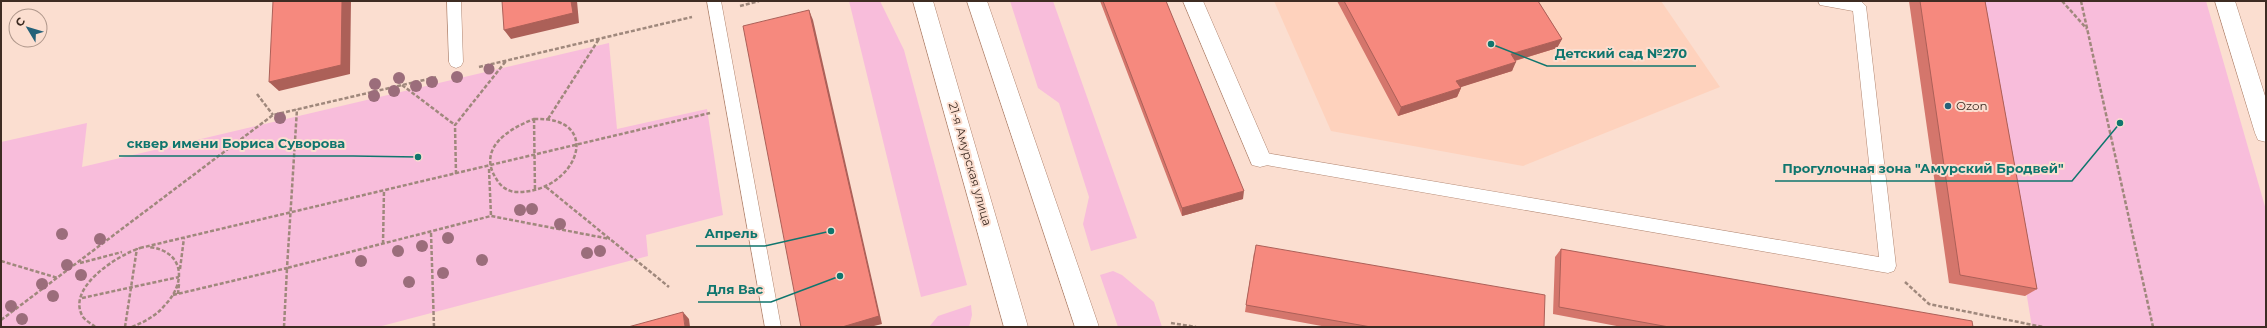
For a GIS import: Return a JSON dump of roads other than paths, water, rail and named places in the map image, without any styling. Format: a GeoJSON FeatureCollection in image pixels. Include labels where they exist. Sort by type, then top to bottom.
{"type":"FeatureCollection","features":[{"type":"Feature","properties":{"kind":"main road","name":"21-я Амурская улица"},"geometry":{"type":"LineString","coordinates":[[923,1],[1016,327]]}},
{"type":"Feature","properties":{"kind":"main road"},"geometry":{"type":"LineString","coordinates":[[977,1],[1087,327]]}},
{"type":"Feature","properties":{"kind":"main road"},"geometry":{"type":"LineString","coordinates":[[1193,1],[1260,158]]}},
{"type":"Feature","properties":{"kind":"main road"},"geometry":{"type":"LineString","coordinates":[[2225,1],[2266,133]]}},
{"type":"Feature","properties":{"kind":"lane"},"geometry":{"type":"LineString","coordinates":[[454,1],[456,62]]}},
{"type":"Feature","properties":{"kind":"lane"},"geometry":{"type":"LineString","coordinates":[[1260,158],[1888,266],[1859,6],[1825,1]]}},
{"type":"Feature","properties":{"kind":"lane"},"geometry":{"type":"LineString","coordinates":[[715,6],[773,327]]}},
{"type":"Feature","properties":{"kind":"place","name":"Детский сад №270"},"geometry":{"type":"Point","coordinates":[1491,44]}},
{"type":"Feature","properties":{"kind":"place","name":"Ozon"},"geometry":{"type":"Point","coordinates":[1948,106]}},
{"type":"Feature","properties":{"kind":"place","name":"Прогулочная зона \"Амурский Бродвей\""},"geometry":{"type":"Point","coordinates":[2120,123]}},
{"type":"Feature","properties":{"kind":"place","name":"сквер имени Бориса Суворова"},"geometry":{"type":"Point","coordinates":[418,157]}},
{"type":"Feature","properties":{"kind":"place","name":"Апрель"},"geometry":{"type":"Point","coordinates":[831,231]}},
{"type":"Feature","properties":{"kind":"place","name":"Для Вас"},"geometry":{"type":"Point","coordinates":[840,276]}}]}
